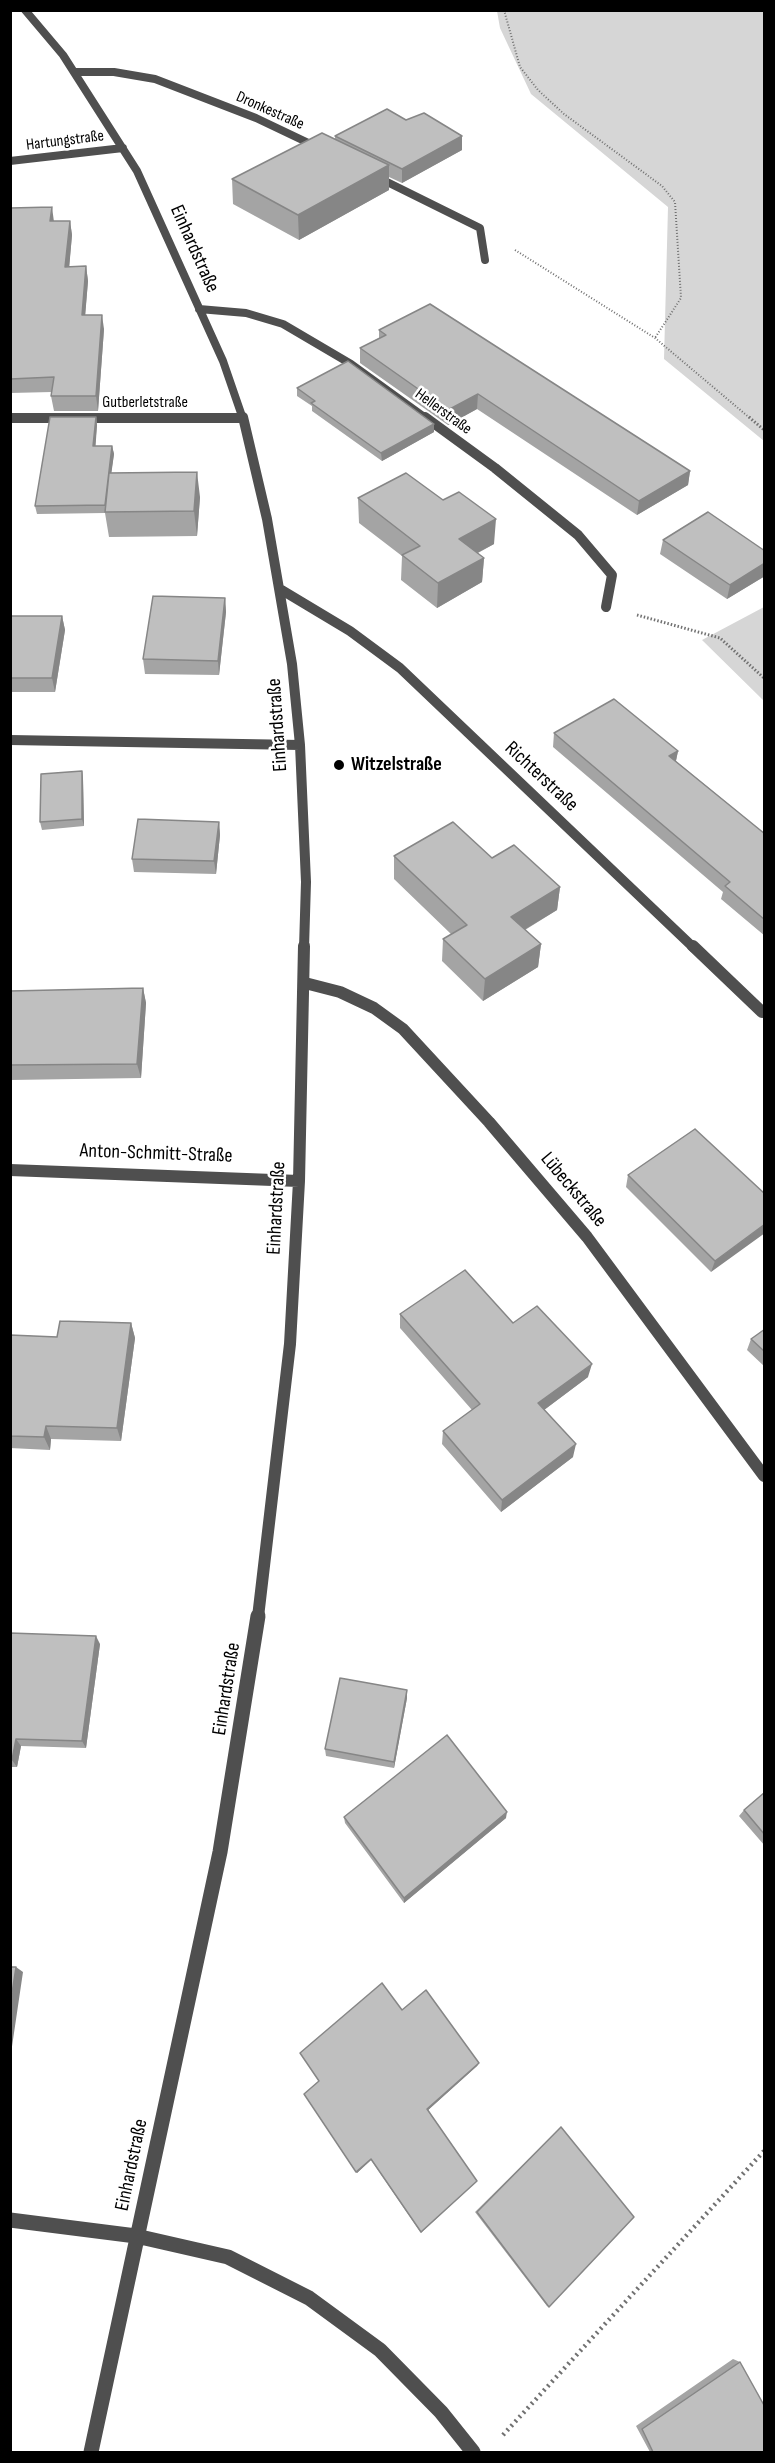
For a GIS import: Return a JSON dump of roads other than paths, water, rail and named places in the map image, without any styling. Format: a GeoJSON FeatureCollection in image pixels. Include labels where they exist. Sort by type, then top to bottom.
{"type":"FeatureCollection","features":[{"type":"Feature","properties":{"kind":"street","name":"Einhardstraße"},"geometry":{"type":"LineString","coordinates":[[25,10],[74,72],[123,148],[149,195],[243,418],[280,589],[292,664],[300,745],[306,882],[299,1182],[290,1344],[264,1579],[220,1852],[91,2452]]}},
{"type":"Feature","properties":{"kind":"street","name":"Dronkestraße"},"geometry":{"type":"LineString","coordinates":[[74,72],[114,72],[154,79],[256,118],[331,154]]}},
{"type":"Feature","properties":{"kind":"street","name":"Hartungstraße"},"geometry":{"type":"LineString","coordinates":[[10,161],[123,148]]}},
{"type":"Feature","properties":{"kind":"street"},"geometry":{"type":"LineString","coordinates":[[364,170],[480,228],[485,260]]}},
{"type":"Feature","properties":{"kind":"street","name":"Hellerstraße"},"geometry":{"type":"LineString","coordinates":[[199,309],[246,313],[283,324],[351,364],[495,468],[578,535],[612,575],[606,607]]}},
{"type":"Feature","properties":{"kind":"street","name":"Gutberletstraße"},"geometry":{"type":"LineString","coordinates":[[10,418],[243,418]]}},
{"type":"Feature","properties":{"kind":"street","name":"Richterstraße"},"geometry":{"type":"LineString","coordinates":[[280,589],[350,631],[400,668],[762,1012]]}},
{"type":"Feature","properties":{"kind":"street"},"geometry":{"type":"LineString","coordinates":[[10,740],[300,745]]}},
{"type":"Feature","properties":{"kind":"street","name":"Lübeckstraße"},"geometry":{"type":"LineString","coordinates":[[305,983],[340,992],[366,1004],[403,1029],[489,1122],[587,1237],[765,1476]]}},
{"type":"Feature","properties":{"kind":"street","name":"Anton-Schmitt-Straße"},"geometry":{"type":"LineString","coordinates":[[10,1170],[109,1172],[299,1182]]}},
{"type":"Feature","properties":{"kind":"street"},"geometry":{"type":"LineString","coordinates":[[10,2220],[136,2236],[228,2257],[309,2298],[380,2350],[441,2412],[472,2452]]}},
{"type":"Feature","properties":{"kind":"place","name":"Witzelstraße"},"geometry":{"type":"Point","coordinates":[339,765]}}]}
